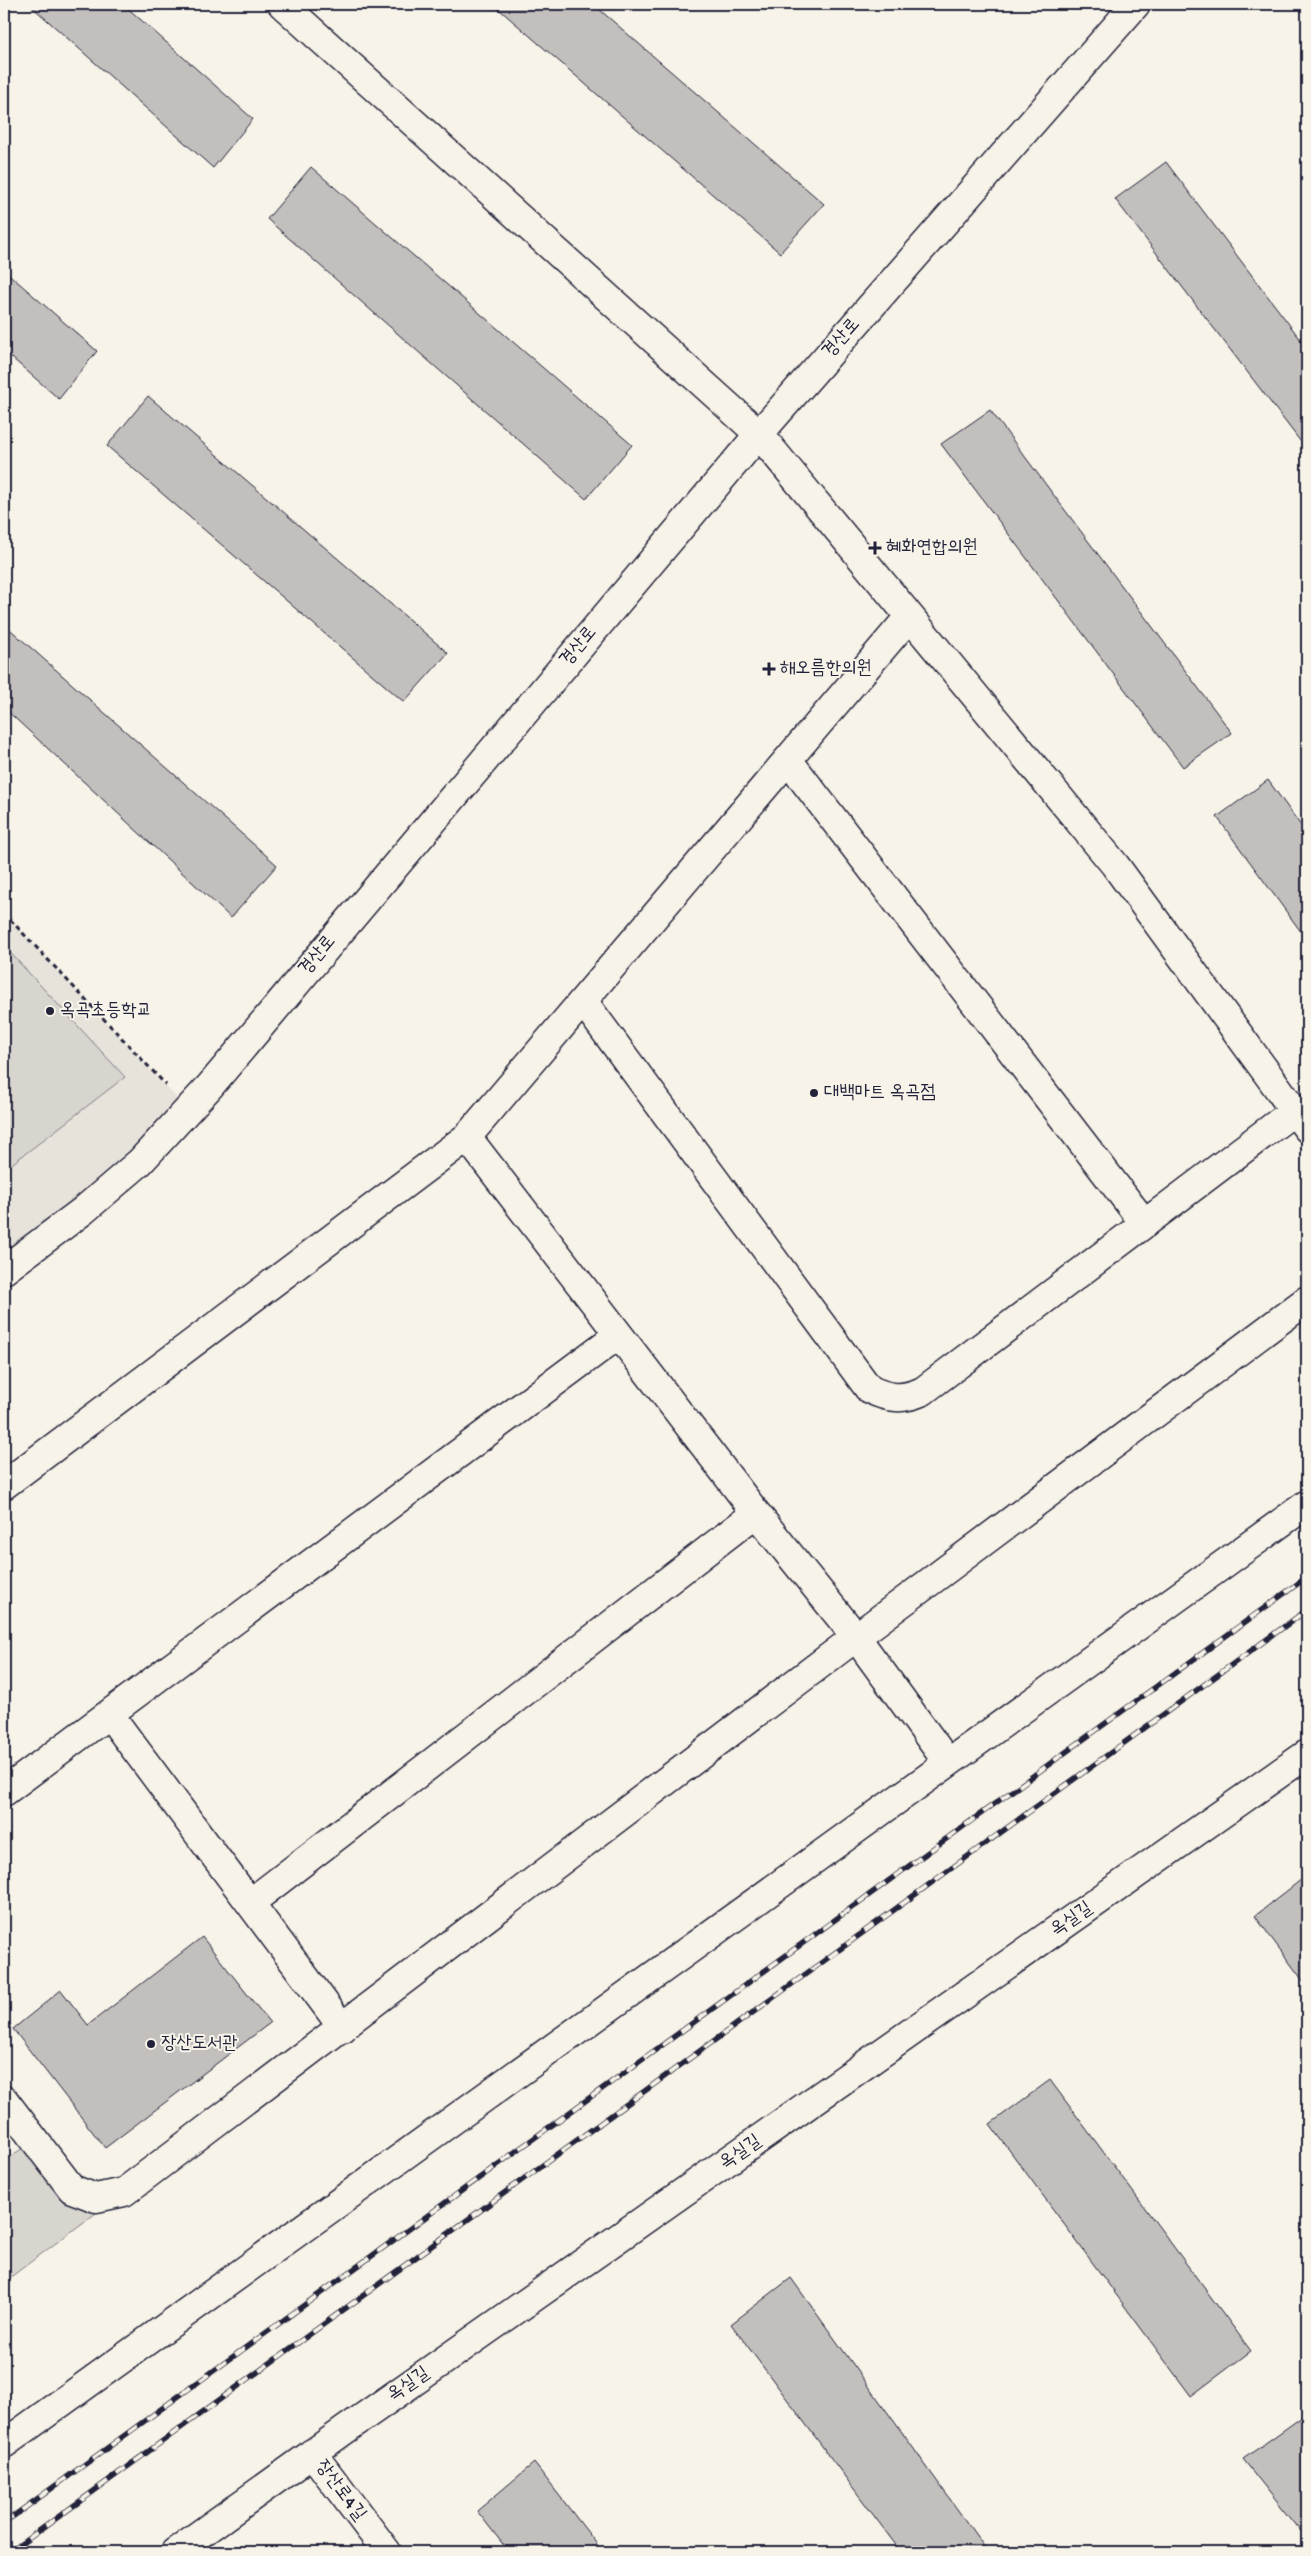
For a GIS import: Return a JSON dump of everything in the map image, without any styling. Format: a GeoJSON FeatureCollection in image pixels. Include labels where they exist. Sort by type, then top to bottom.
{"type":"FeatureCollection","features":[{"type":"Feature","properties":{"kind":"street"},"geometry":{"type":"LineString","coordinates":[[282,4],[759,434],[1115,865],[1301,1120],[1145,1224],[923,1391],[909,1397],[886,1398],[869,1389],[583,1001]]}},
{"type":"Feature","properties":{"kind":"street","name":"경산로"},"geometry":{"type":"LineString","coordinates":[[4,1270],[84,1210],[140,1162],[188,1110],[759,434],[1136,4]]}},
{"type":"Feature","properties":{"kind":"street"},"geometry":{"type":"LineString","coordinates":[[4,1485],[467,1137],[909,617]]}},
{"type":"Feature","properties":{"kind":"street"},"geometry":{"type":"LineString","coordinates":[[788,760],[1145,1224]]}},
{"type":"Feature","properties":{"kind":"street"},"geometry":{"type":"LineString","coordinates":[[467,1137],[756,1513],[856,1637],[948,1763]]}},
{"type":"Feature","properties":{"kind":"street"},"geometry":{"type":"LineString","coordinates":[[4,2100],[72,2189],[96,2198],[124,2192],[343,2028],[856,1637],[1307,1300]]}},
{"type":"Feature","properties":{"kind":"street"},"geometry":{"type":"LineString","coordinates":[[4,1792],[618,1335]]}},
{"type":"Feature","properties":{"kind":"street"},"geometry":{"type":"LineString","coordinates":[[4,2444],[1307,1504]]}},
{"type":"Feature","properties":{"kind":"street"},"geometry":{"type":"LineString","coordinates":[[250,1903],[756,1513]]}},
{"type":"Feature","properties":{"kind":"street"},"geometry":{"type":"LineString","coordinates":[[108,1714],[343,2028]]}},
{"type":"Feature","properties":{"kind":"street","name":"옥실길"},"geometry":{"type":"LineString","coordinates":[[175,2552],[312,2453],[1307,1754]]}},
{"type":"Feature","properties":{"kind":"street","name":"장산로4길"},"geometry":{"type":"LineString","coordinates":[[312,2453],[386,2552]]}},
{"type":"Feature","properties":{"kind":"path"},"geometry":{"type":"LineString","coordinates":[[4,913],[188,1110]]}},
{"type":"Feature","properties":{"kind":"shaded area","name":"옥곡초등학교"},"geometry":{"type":"Polygon","coordinates":[[[4,913],[188,1110],[4,1270],[4,913]]]}},
{"type":"Feature","properties":{"kind":"shaded area"},"geometry":{"type":"Polygon","coordinates":[[[4,946],[125,1077],[4,1170],[4,946]]]}},
{"type":"Feature","properties":{"kind":"shaded area"},"geometry":{"type":"Polygon","coordinates":[[[34,2139],[72,2189],[124,2192],[4,2282],[4,2162],[34,2139]]]}},
{"type":"Feature","properties":{"kind":"building"},"geometry":{"type":"Polygon","coordinates":[[[29,4],[123,4],[253,119],[213,168],[29,4]]]}},
{"type":"Feature","properties":{"kind":"building"},"geometry":{"type":"Polygon","coordinates":[[[493,4],[593,4],[824,204],[780,253],[493,4]]]}},
{"type":"Feature","properties":{"kind":"building"},"geometry":{"type":"Polygon","coordinates":[[[1166,162],[1307,348],[1307,450],[1115,199],[1166,162]]]}},
{"type":"Feature","properties":{"kind":"building"},"geometry":{"type":"Polygon","coordinates":[[[311,167],[632,445],[586,499],[267,219],[311,167]]]}},
{"type":"Feature","properties":{"kind":"building"},"geometry":{"type":"Polygon","coordinates":[[[4,270],[97,351],[59,399],[4,351],[4,270]]]}},
{"type":"Feature","properties":{"kind":"building"},"geometry":{"type":"Polygon","coordinates":[[[148,396],[448,653],[404,702],[107,446],[148,396]]]}},
{"type":"Feature","properties":{"kind":"building"},"geometry":{"type":"Polygon","coordinates":[[[990,410],[1232,733],[1183,767],[941,444],[990,410]]]}},
{"type":"Feature","properties":{"kind":"building"},"geometry":{"type":"Polygon","coordinates":[[[4,624],[277,865],[231,918],[4,708],[4,624]]]}},
{"type":"Feature","properties":{"kind":"building"},"geometry":{"type":"Polygon","coordinates":[[[1268,780],[1307,834],[1307,940],[1217,817],[1268,780]]]}},
{"type":"Feature","properties":{"kind":"building"},"geometry":{"type":"Polygon","coordinates":[[[1307,1875],[1307,1986],[1255,1916],[1307,1875]]]}},
{"type":"Feature","properties":{"kind":"building"},"geometry":{"type":"Polygon","coordinates":[[[202,1937],[270,2023],[105,2148],[13,2029],[61,1990],[88,2025],[202,1937]]]}},
{"type":"Feature","properties":{"kind":"building"},"geometry":{"type":"Polygon","coordinates":[[[1050,2080],[1251,2351],[1191,2396],[990,2124],[1050,2080]]]}},
{"type":"Feature","properties":{"kind":"building"},"geometry":{"type":"Polygon","coordinates":[[[791,2278],[988,2552],[901,2552],[731,2324],[791,2278]]]}},
{"type":"Feature","properties":{"kind":"building"},"geometry":{"type":"Polygon","coordinates":[[[1302,2417],[1307,2423],[1307,2540],[1243,2459],[1302,2417]]]}},
{"type":"Feature","properties":{"kind":"building"},"geometry":{"type":"Polygon","coordinates":[[[534,2463],[603,2552],[509,2552],[477,2511],[534,2463]]]}},
{"type":"Feature","properties":{"kind":"railway"},"geometry":{"type":"LineString","coordinates":[[4,2523],[1307,1577]]}},
{"type":"Feature","properties":{"kind":"railway"},"geometry":{"type":"LineString","coordinates":[[10,2552],[1307,1610]]}},
{"type":"Feature","properties":{"kind":"place","name":"혜화연합의원"},"geometry":{"type":"Point","coordinates":[875,548]}},
{"type":"Feature","properties":{"kind":"place","name":"해오름한의원"},"geometry":{"type":"Point","coordinates":[769,669]}},
{"type":"Feature","properties":{"kind":"place","name":"옥곡초등학교"},"geometry":{"type":"Point","coordinates":[50,1011]}},
{"type":"Feature","properties":{"kind":"place","name":"대백마트 옥곡점"},"geometry":{"type":"Point","coordinates":[814,1093]}},
{"type":"Feature","properties":{"kind":"place","name":"장산도서관"},"geometry":{"type":"Point","coordinates":[151,2044]}}]}
